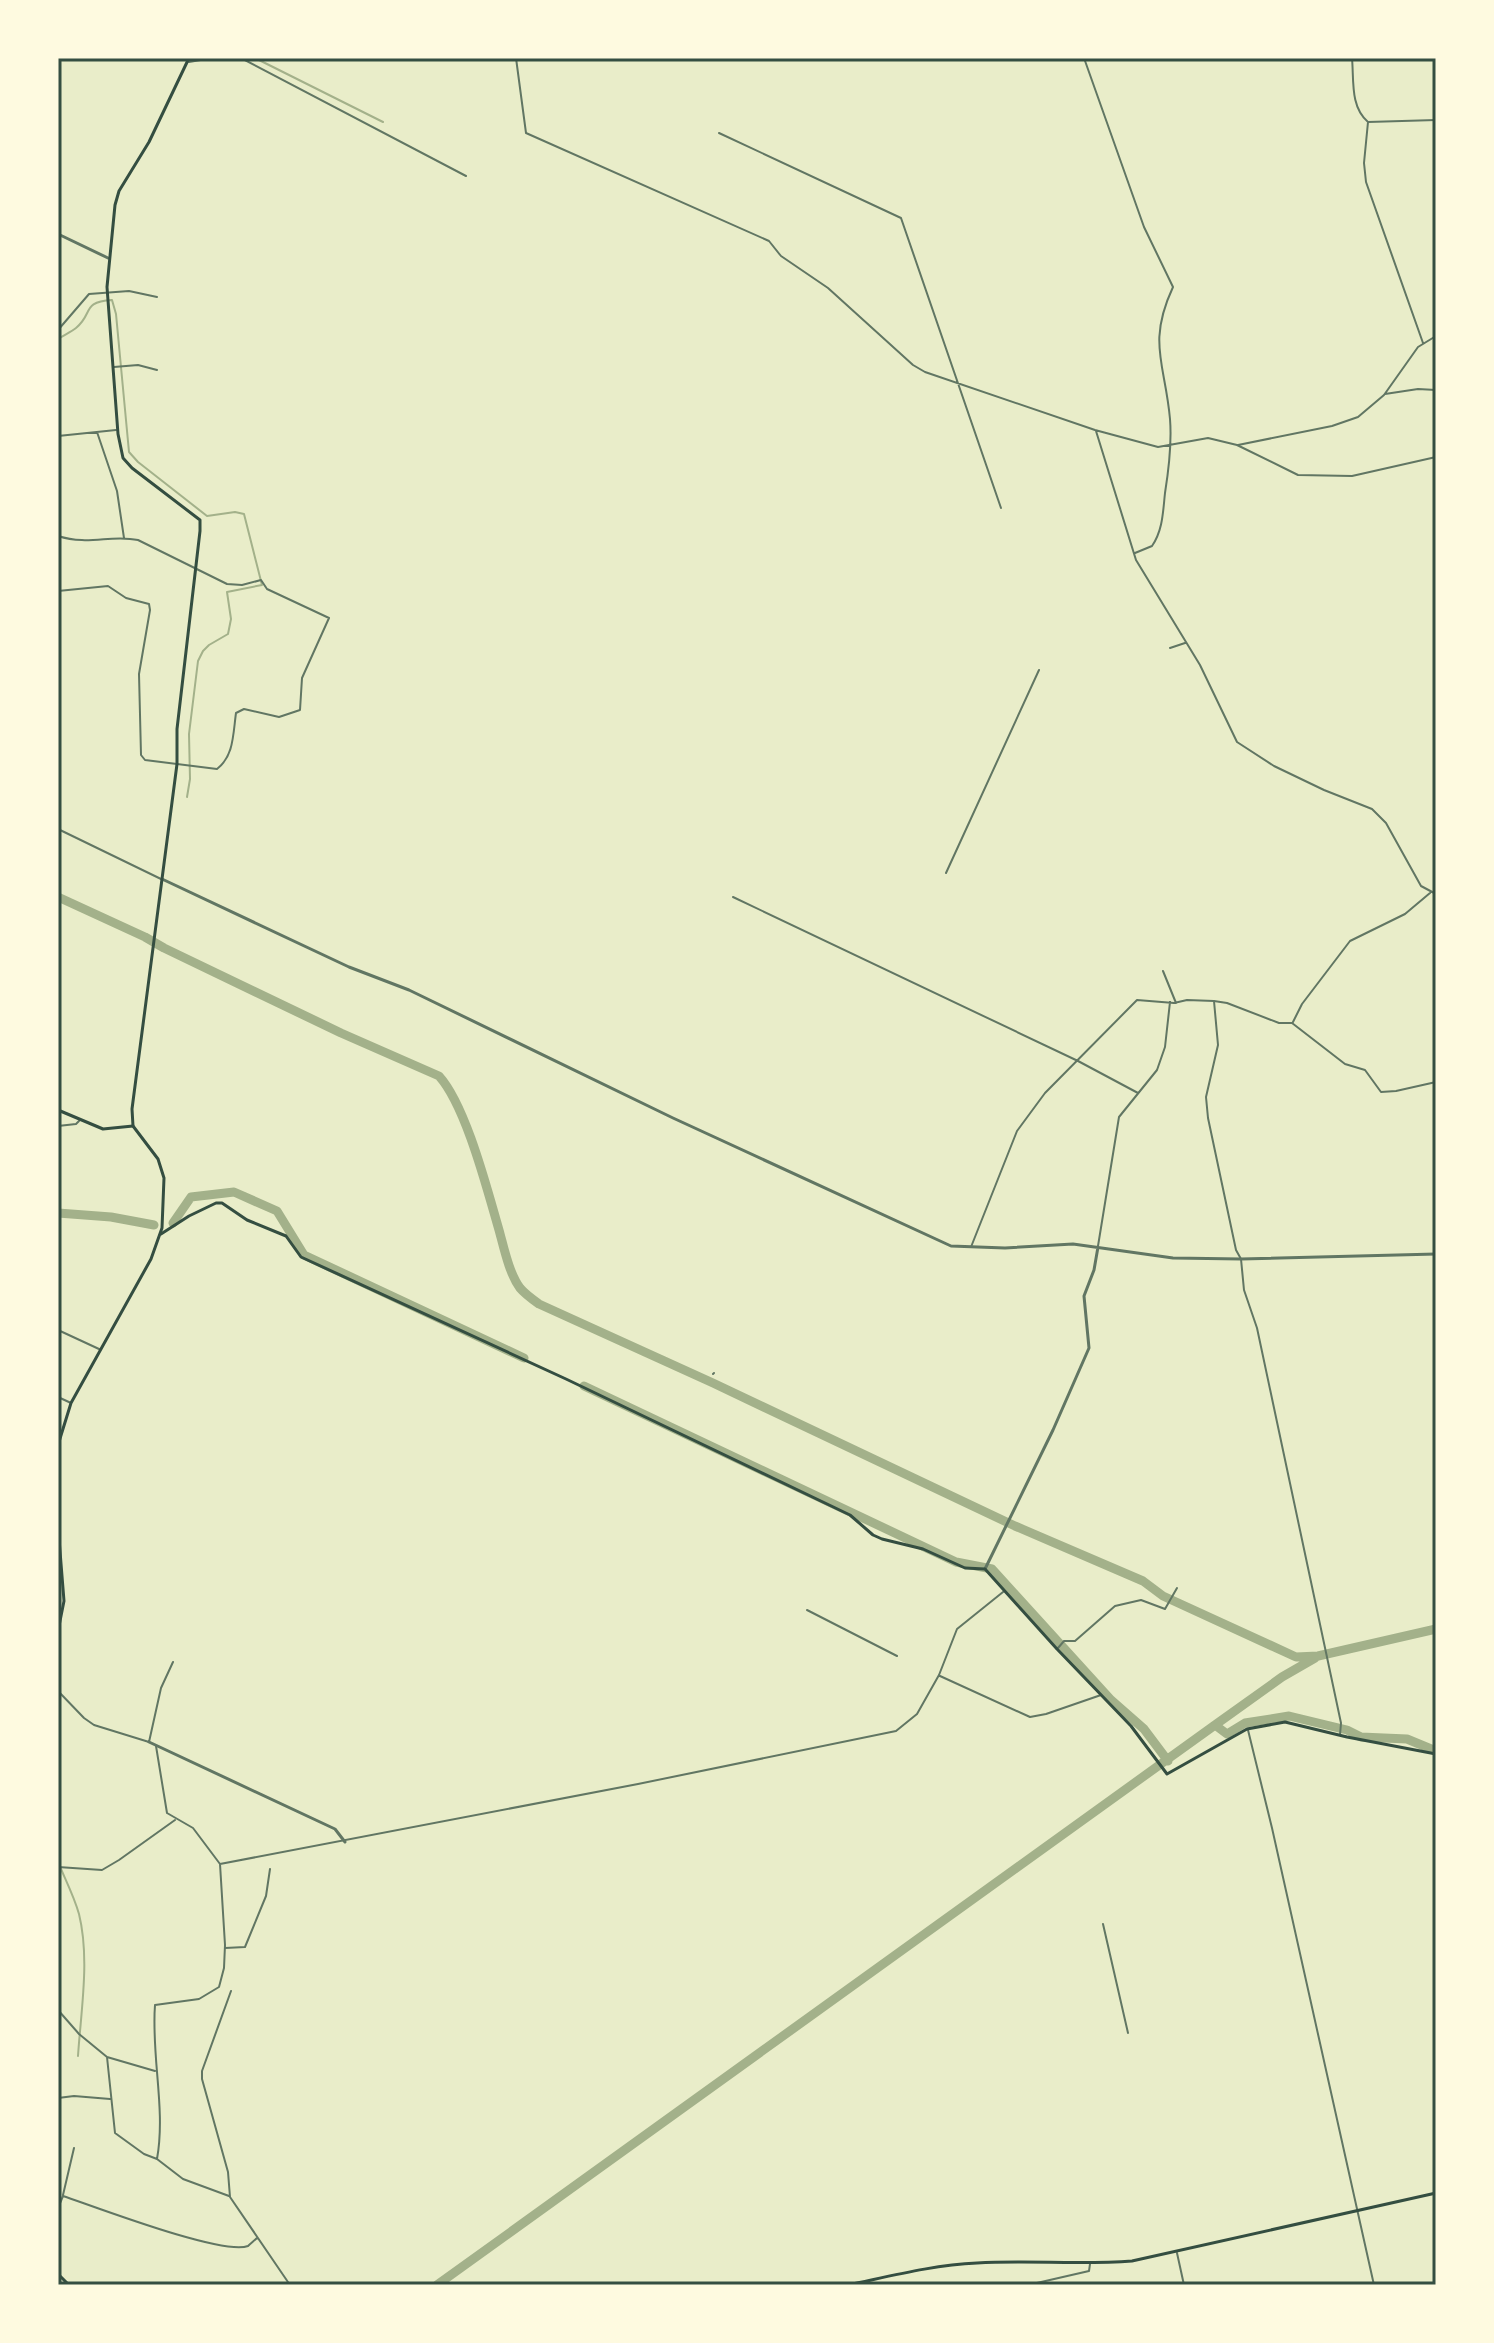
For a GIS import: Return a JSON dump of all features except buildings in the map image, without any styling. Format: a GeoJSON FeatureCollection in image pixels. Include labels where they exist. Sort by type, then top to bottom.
{"type":"FeatureCollection","features":[{"type":"Feature","properties":{"kind":"main road"},"geometry":{"type":"LineString","coordinates":[[58,1445],[71,1403],[151,1259],[160,1235],[164,1178],[158,1159],[133,1126],[132,1109],[177,764],[177,729],[200,520],[123,458],[113,367],[108,258],[119,191],[149,142],[188,60]]}},
{"type":"Feature","properties":{"kind":"main road"},"geometry":{"type":"LineString","coordinates":[[58,1110],[103,1129],[133,1126]]}},
{"type":"Feature","properties":{"kind":"main road"},"geometry":{"type":"LineString","coordinates":[[160,1235],[189,1216],[222,1203],[247,1220],[286,1236],[301,1257],[850,1515],[873,1535],[923,1549],[965,1568],[985,1569],[1131,1726],[1167,1774],[1247,1729],[1285,1722],[1436,1754]]}},
{"type":"Feature","properties":{"kind":"main road"},"geometry":{"type":"LineString","coordinates":[[58,1526],[64,1601],[58,1631]]}},
{"type":"Feature","properties":{"kind":"main road"},"geometry":{"type":"LineString","coordinates":[[848,2285],[932,2267],[976,2263],[1132,2261],[1436,2193]]}},
{"type":"Feature","properties":{"kind":"main road"},"geometry":{"type":"LineString","coordinates":[[58,2274],[69,2285]]}},
{"type":"Feature","properties":{"kind":"street"},"geometry":{"type":"LineString","coordinates":[[188,60],[212,58]]}},
{"type":"Feature","properties":{"kind":"street"},"geometry":{"type":"LineString","coordinates":[[241,58],[466,176]]}},
{"type":"Feature","properties":{"kind":"street"},"geometry":{"type":"LineString","coordinates":[[516,58],[526,133],[769,241],[781,256],[818,280],[913,365],[958,384],[1095,430],[1158,447],[1208,438],[1237,445],[1298,475],[1352,476],[1436,457]]}},
{"type":"Feature","properties":{"kind":"street"},"geometry":{"type":"LineString","coordinates":[[1084,58],[1144,227],[1173,287],[1159,327],[1160,361],[1170,416],[1163,515],[1152,546],[1134,553]]}},
{"type":"Feature","properties":{"kind":"street"},"geometry":{"type":"LineString","coordinates":[[1352,58],[1356,107],[1360,116],[1368,122],[1436,120]]}},
{"type":"Feature","properties":{"kind":"street"},"geometry":{"type":"LineString","coordinates":[[1368,122],[1364,163],[1366,182],[1423,343]]}},
{"type":"Feature","properties":{"kind":"street"},"geometry":{"type":"LineString","coordinates":[[719,133],[901,218],[1001,508]]}},
{"type":"Feature","properties":{"kind":"street"},"geometry":{"type":"LineString","coordinates":[[58,234],[108,258]]}},
{"type":"Feature","properties":{"kind":"street"},"geometry":{"type":"LineString","coordinates":[[58,330],[86,296],[108,291],[129,291],[157,297]]}},
{"type":"Feature","properties":{"kind":"street"},"geometry":{"type":"LineString","coordinates":[[1237,445],[1342,424],[1358,417],[1384,395],[1423,343],[1436,336]]}},
{"type":"Feature","properties":{"kind":"street"},"geometry":{"type":"LineString","coordinates":[[113,367],[138,365],[157,370]]}},
{"type":"Feature","properties":{"kind":"street"},"geometry":{"type":"LineString","coordinates":[[1384,395],[1418,389],[1436,390]]}},
{"type":"Feature","properties":{"kind":"street"},"geometry":{"type":"LineString","coordinates":[[58,436],[118,430]]}},
{"type":"Feature","properties":{"kind":"street"},"geometry":{"type":"LineString","coordinates":[[1095,430],[1134,553],[1147,580],[1211,684],[1237,742],[1274,766],[1372,809],[1386,823],[1421,886],[1436,894]]}},
{"type":"Feature","properties":{"kind":"street"},"geometry":{"type":"LineString","coordinates":[[97,432],[117,491],[124,538]]}},
{"type":"Feature","properties":{"kind":"street"},"geometry":{"type":"LineString","coordinates":[[58,536],[90,542],[124,538],[138,540],[215,580],[236,585],[261,580],[267,589],[329,618],[302,678],[300,710],[279,717],[239,710],[236,713],[233,747],[221,767],[177,764],[145,760],[141,755],[139,674],[149,604],[123,596],[108,586],[58,591]]}},
{"type":"Feature","properties":{"kind":"street"},"geometry":{"type":"LineString","coordinates":[[1170,648],[1186,643]]}},
{"type":"Feature","properties":{"kind":"street"},"geometry":{"type":"LineString","coordinates":[[946,873],[1039,670]]}},
{"type":"Feature","properties":{"kind":"street"},"geometry":{"type":"LineString","coordinates":[[58,829],[349,967],[409,990],[951,1246],[1073,1244],[1173,1258],[1436,1254]]}},
{"type":"Feature","properties":{"kind":"street"},"geometry":{"type":"LineString","coordinates":[[1292,1023],[1302,1004],[1350,941],[1405,914],[1431,892]]}},
{"type":"Feature","properties":{"kind":"street"},"geometry":{"type":"LineString","coordinates":[[733,897],[1078,1061],[1138,1093]]}},
{"type":"Feature","properties":{"kind":"street"},"geometry":{"type":"LineString","coordinates":[[1163,971],[1176,1003]]}},
{"type":"Feature","properties":{"kind":"street"},"geometry":{"type":"LineString","coordinates":[[970,1248],[1017,1131],[1045,1093],[1137,1000],[1176,1003],[1214,1001],[1279,1023],[1292,1023],[1345,1064],[1365,1070],[1381,1092],[1435,1082],[1436,1096]]}},
{"type":"Feature","properties":{"kind":"street"},"geometry":{"type":"LineString","coordinates":[[1214,1001],[1218,1045],[1206,1106],[1236,1250],[1241,1259],[1244,1290],[1257,1328],[1341,1726],[1340,1734]]}},
{"type":"Feature","properties":{"kind":"street"},"geometry":{"type":"LineString","coordinates":[[985,1569],[1089,1348],[1084,1296],[1094,1270],[1119,1117],[1149,1082],[1161,1059],[1170,1002]]}},
{"type":"Feature","properties":{"kind":"street"},"geometry":{"type":"LineString","coordinates":[[58,1126],[76,1124],[80,1120]]}},
{"type":"Feature","properties":{"kind":"street"},"geometry":{"type":"LineString","coordinates":[[58,1330],[100,1349]]}},
{"type":"Feature","properties":{"kind":"street"},"geometry":{"type":"LineString","coordinates":[[58,1397],[71,1403]]}},
{"type":"Feature","properties":{"kind":"street"},"geometry":{"type":"LineString","coordinates":[[1057,1649],[1064,1641],[1075,1641],[1115,1606],[1141,1600],[1165,1609],[1175,1590]]}},
{"type":"Feature","properties":{"kind":"street"},"geometry":{"type":"LineString","coordinates":[[220,1864],[886,1734],[913,1720],[939,1675],[957,1629],[1004,1591]]}},
{"type":"Feature","properties":{"kind":"street"},"geometry":{"type":"LineString","coordinates":[[807,1610],[897,1656]]}},
{"type":"Feature","properties":{"kind":"street"},"geometry":{"type":"LineString","coordinates":[[149,1742],[161,1688],[173,1662]]}},
{"type":"Feature","properties":{"kind":"street"},"geometry":{"type":"LineString","coordinates":[[939,1675],[1030,1717],[1102,1695]]}},
{"type":"Feature","properties":{"kind":"street"},"geometry":{"type":"LineString","coordinates":[[58,1691],[94,1725],[149,1742],[335,1829],[345,1842]]}},
{"type":"Feature","properties":{"kind":"street"},"geometry":{"type":"LineString","coordinates":[[1247,1729],[1374,2285]]}},
{"type":"Feature","properties":{"kind":"street"},"geometry":{"type":"LineString","coordinates":[[156,1746],[167,1813],[193,1828],[220,1864],[225,1948],[219,1987],[199,1999],[155,2005],[159,2124],[157,2159]]}},
{"type":"Feature","properties":{"kind":"street"},"geometry":{"type":"LineString","coordinates":[[59,1867],[94,1871],[112,1866],[176,1819]]}},
{"type":"Feature","properties":{"kind":"street"},"geometry":{"type":"LineString","coordinates":[[225,1948],[245,1947],[266,1896],[270,1869]]}},
{"type":"Feature","properties":{"kind":"street"},"geometry":{"type":"LineString","coordinates":[[1103,1924],[1128,2033]]}},
{"type":"Feature","properties":{"kind":"street"},"geometry":{"type":"LineString","coordinates":[[231,1991],[202,2071],[228,2172],[230,2197],[290,2285]]}},
{"type":"Feature","properties":{"kind":"street"},"geometry":{"type":"LineString","coordinates":[[58,2010],[78,2033],[107,2057],[155,2071]]}},
{"type":"Feature","properties":{"kind":"street"},"geometry":{"type":"LineString","coordinates":[[107,2057],[115,2133],[183,2179],[230,2197]]}},
{"type":"Feature","properties":{"kind":"street"},"geometry":{"type":"LineString","coordinates":[[58,2098],[111,2099]]}},
{"type":"Feature","properties":{"kind":"street"},"geometry":{"type":"LineString","coordinates":[[58,2208],[74,2148]]}},
{"type":"Feature","properties":{"kind":"street"},"geometry":{"type":"LineString","coordinates":[[63,2196],[193,2239],[245,2247],[257,2237]]}},
{"type":"Feature","properties":{"kind":"street"},"geometry":{"type":"LineString","coordinates":[[1176,2252],[1184,2285]]}},
{"type":"Feature","properties":{"kind":"street"},"geometry":{"type":"LineString","coordinates":[[1028,2285],[1089,2271],[1090,2263]]}},
{"type":"Feature","properties":{"kind":"waterway"},"geometry":{"type":"LineString","coordinates":[[255,58],[383,122]]}},
{"type":"Feature","properties":{"kind":"waterway"},"geometry":{"type":"LineString","coordinates":[[58,339],[76,328],[96,303],[112,300],[116,314],[129,452],[207,516],[235,512],[244,514],[262,585],[227,592],[231,619],[228,634],[209,645],[198,661],[189,734],[190,779],[187,797]]}},
{"type":"Feature","properties":{"kind":"waterway"},"geometry":{"type":"LineString","coordinates":[[58,897],[341,1033],[439,1076],[467,1127],[516,1282],[539,1304],[1015,1526],[1143,1581],[1163,1596],[1296,1657],[1318,1656],[1436,1629]]}},
{"type":"Feature","properties":{"kind":"waterway"},"geometry":{"type":"LineString","coordinates":[[173,1223],[191,1197],[234,1192],[277,1211],[304,1255],[524,1358]]}},
{"type":"Feature","properties":{"kind":"waterway"},"geometry":{"type":"LineString","coordinates":[[58,1213],[111,1217],[154,1225]]}},
{"type":"Feature","properties":{"kind":"waterway"},"geometry":{"type":"LineString","coordinates":[[584,1386],[956,1562],[992,1569],[1111,1700],[1144,1729],[1168,1761]]}},
{"type":"Feature","properties":{"kind":"waterway"},"geometry":{"type":"LineString","coordinates":[[437,2285],[1282,1677],[1315,1658]]}},
{"type":"Feature","properties":{"kind":"waterway"},"geometry":{"type":"LineString","coordinates":[[1215,1725],[1227,1734],[1245,1723],[1289,1716],[1347,1730],[1361,1737],[1407,1739],[1436,1751]]}},
{"type":"Feature","properties":{"kind":"waterway"},"geometry":{"type":"LineString","coordinates":[[58,1862],[77,1907],[84,1949],[78,2056]]}}]}
